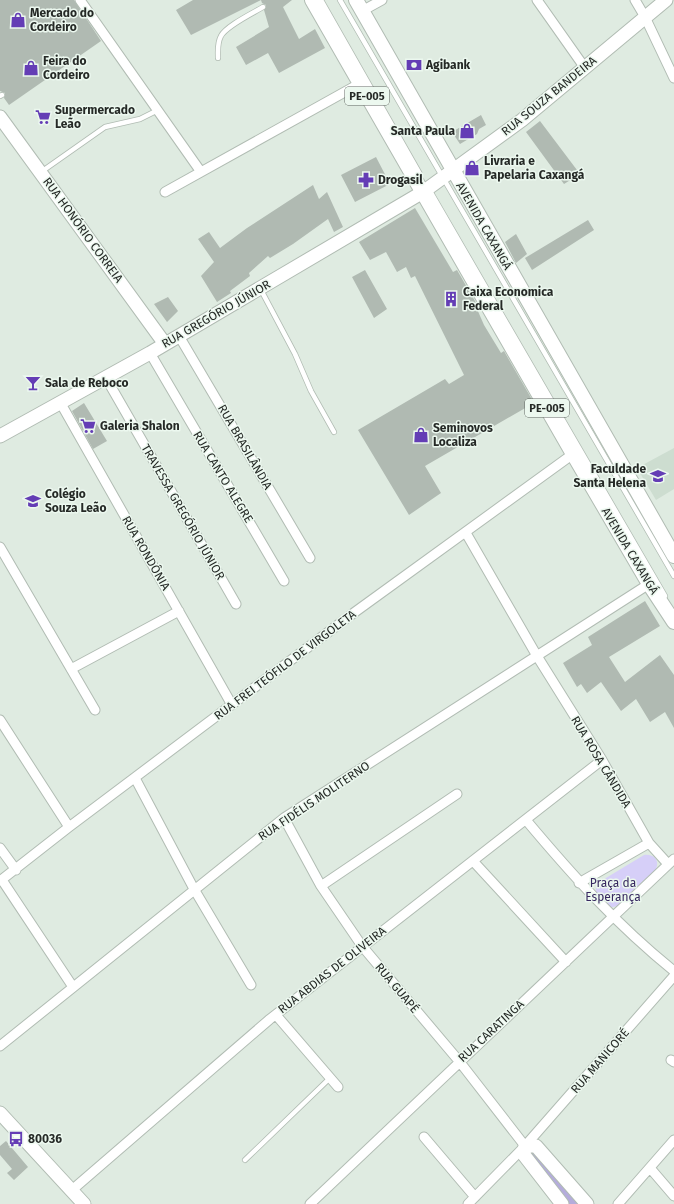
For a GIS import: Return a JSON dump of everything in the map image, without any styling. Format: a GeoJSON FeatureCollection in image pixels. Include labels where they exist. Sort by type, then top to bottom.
{"type":"FeatureCollection","features":[{"type":"Feature","properties":{"kind":"main road","name":"AVENIDA CAXANGÁ"},"geometry":{"type":"LineString","coordinates":[[312,0],[359,84],[425,190],[649,584],[674,622]]}},
{"type":"Feature","properties":{"kind":"main road","name":"RUA SOUZA BANDEIRA"},"geometry":{"type":"LineString","coordinates":[[425,190],[522,120],[666,0]]}},
{"type":"Feature","properties":{"kind":"main road","name":"AVENIDA CAXANGÁ"},"geometry":{"type":"LineString","coordinates":[[359,6],[447,174],[674,556]]}},
{"type":"Feature","properties":{"kind":"main road","name":"RUA HONÓRIO CORREIA"},"geometry":{"type":"LineString","coordinates":[[0,117],[165,344]]}},
{"type":"Feature","properties":{"kind":"main road","name":"RUA GREGÓRIO JÚNIOR"},"geometry":{"type":"LineString","coordinates":[[0,436],[150,353],[425,190]]}},
{"type":"Feature","properties":{"kind":"main road"},"geometry":{"type":"LineString","coordinates":[[0,1113],[84,1204]]}},
{"type":"Feature","properties":{"kind":"main road"},"geometry":{"type":"LineString","coordinates":[[562,1204],[525,1150],[536,1146],[587,1204]]}},
{"type":"Feature","properties":{"kind":"street"},"geometry":{"type":"LineString","coordinates":[[359,6],[382,0]]}},
{"type":"Feature","properties":{"kind":"street"},"geometry":{"type":"LineString","coordinates":[[537,0],[585,68]]}},
{"type":"Feature","properties":{"kind":"street"},"geometry":{"type":"LineString","coordinates":[[635,0],[645,17],[674,78]]}},
{"type":"Feature","properties":{"kind":"street"},"geometry":{"type":"LineString","coordinates":[[82,6],[95,27],[158,110],[201,172]]}},
{"type":"Feature","properties":{"kind":"street"},"geometry":{"type":"LineString","coordinates":[[165,192],[359,84]]}},
{"type":"Feature","properties":{"kind":"street","name":"RUA BRASILÂNDIA"},"geometry":{"type":"LineString","coordinates":[[179,336],[310,558]]}},
{"type":"Feature","properties":{"kind":"street","name":"RUA CANTO ALEGRE"},"geometry":{"type":"LineString","coordinates":[[150,353],[284,581]]}},
{"type":"Feature","properties":{"kind":"street","name":"TRAVESSA GREGÓRIO JÚNIOR"},"geometry":{"type":"LineString","coordinates":[[106,378],[236,604]]}},
{"type":"Feature","properties":{"kind":"street","name":"RUA RONDÔNIA"},"geometry":{"type":"LineString","coordinates":[[60,402],[232,705]]}},
{"type":"Feature","properties":{"kind":"street","name":"RUA FREI TEÓFILO DE VIRGOLETA"},"geometry":{"type":"LineString","coordinates":[[1,880],[16,870],[69,827],[355,612],[574,454]]}},
{"type":"Feature","properties":{"kind":"street","name":"RUA ROSA CÂNDIDA"},"geometry":{"type":"LineString","coordinates":[[466,533],[537,656],[602,760],[649,843],[671,862]]}},
{"type":"Feature","properties":{"kind":"street"},"geometry":{"type":"LineString","coordinates":[[0,547],[95,710]]}},
{"type":"Feature","properties":{"kind":"street","name":"RUA FIDÉLIS MOLITERNO"},"geometry":{"type":"LineString","coordinates":[[0,1046],[284,818],[649,584]]}},
{"type":"Feature","properties":{"kind":"street"},"geometry":{"type":"LineString","coordinates":[[71,669],[179,611]]}},
{"type":"Feature","properties":{"kind":"street"},"geometry":{"type":"LineString","coordinates":[[0,720],[69,827]]}},
{"type":"Feature","properties":{"kind":"street","name":"RUA ABDIAS DE OLIVEIRA"},"geometry":{"type":"LineString","coordinates":[[72,1190],[276,1015],[362,946],[602,760]]}},
{"type":"Feature","properties":{"kind":"street"},"geometry":{"type":"LineString","coordinates":[[135,778],[194,889],[251,985]]}},
{"type":"Feature","properties":{"kind":"street"},"geometry":{"type":"LineString","coordinates":[[321,886],[457,794]]}},
{"type":"Feature","properties":{"kind":"street","name":"RUA GUAPÉ"},"geometry":{"type":"LineString","coordinates":[[284,818],[321,886],[362,946],[459,1061],[525,1150]]}},
{"type":"Feature","properties":{"kind":"street"},"geometry":{"type":"LineString","coordinates":[[526,820],[580,883],[613,917],[641,944],[674,971]]}},
{"type":"Feature","properties":{"kind":"street"},"geometry":{"type":"LineString","coordinates":[[580,883],[649,843]]}},
{"type":"Feature","properties":{"kind":"street"},"geometry":{"type":"LineString","coordinates":[[0,848],[16,870]]}},
{"type":"Feature","properties":{"kind":"street"},"geometry":{"type":"LineString","coordinates":[[473,861],[566,962]]}},
{"type":"Feature","properties":{"kind":"street","name":"RUA CARATINGA"},"geometry":{"type":"LineString","coordinates":[[313,1203],[459,1061],[671,862]]}},
{"type":"Feature","properties":{"kind":"street"},"geometry":{"type":"LineString","coordinates":[[1,880],[73,987]]}},
{"type":"Feature","properties":{"kind":"street","name":"RUA MANICORÉ"},"geometry":{"type":"LineString","coordinates":[[471,1202],[525,1150],[674,976]]}},
{"type":"Feature","properties":{"kind":"street"},"geometry":{"type":"LineString","coordinates":[[276,1015],[338,1087]]}},
{"type":"Feature","properties":{"kind":"street"},"geometry":{"type":"LineString","coordinates":[[424,1138],[471,1202]]}},
{"type":"Feature","properties":{"kind":"street"},"geometry":{"type":"LineString","coordinates":[[618,1204],[674,1140]]}},
{"type":"Feature","properties":{"kind":"street"},"geometry":{"type":"LineString","coordinates":[[650,1168],[674,1196]]}},
{"type":"Feature","properties":{"kind":"lane"},"geometry":{"type":"LineString","coordinates":[[321,0],[425,190],[666,598]]}},
{"type":"Feature","properties":{"kind":"lane"},"geometry":{"type":"LineString","coordinates":[[340,0],[447,174],[674,576]]}},
{"type":"Feature","properties":{"kind":"lane"},"geometry":{"type":"LineString","coordinates":[[218,58],[218,46],[221,35],[235,24],[263,7]]}},
{"type":"Feature","properties":{"kind":"lane"},"geometry":{"type":"LineString","coordinates":[[41,172],[105,127],[140,119],[158,110]]}},
{"type":"Feature","properties":{"kind":"lane"},"geometry":{"type":"LineString","coordinates":[[260,288],[295,354],[311,391],[334,432]]}},
{"type":"Feature","properties":{"kind":"lane"},"geometry":{"type":"LineString","coordinates":[[670,605],[674,612]]}},
{"type":"Feature","properties":{"kind":"lane"},"geometry":{"type":"LineString","coordinates":[[245,1160],[330,1078]]}},
{"type":"Feature","properties":{"kind":"shaded area","name":"Faculdade Santa Helena"},"geometry":{"type":"Polygon","coordinates":[[[674,448],[674,489],[656,500],[637,468],[674,448]]]}},
{"type":"Feature","properties":{"kind":"green space","name":"Praça da Esperança"},"geometry":{"type":"Polygon","coordinates":[[[644,855],[650,855],[655,858],[657,862],[656,869],[617,906],[609,908],[596,894],[596,884],[644,855]]]}},
{"type":"Feature","properties":{"kind":"building","name":"Feira do Cordeiro"},"geometry":{"type":"Polygon","coordinates":[[[0,0],[74,0],[101,41],[9,105],[4,98],[5,93],[0,91],[0,0]]]}},
{"type":"Feature","properties":{"kind":"building"},"geometry":{"type":"Polygon","coordinates":[[[193,0],[261,0],[191,35],[176,10],[193,0]]]}},
{"type":"Feature","properties":{"kind":"building"},"geometry":{"type":"Polygon","coordinates":[[[261,0],[292,0],[283,7],[299,39],[315,29],[325,48],[279,73],[268,53],[246,65],[236,47],[269,27],[264,10],[266,5],[262,3],[261,0]]]}},
{"type":"Feature","properties":{"kind":"building","name":"Santa Paula"},"geometry":{"type":"Polygon","coordinates":[[[481,115],[486,125],[479,129],[477,134],[460,144],[452,132],[481,115]]]}},
{"type":"Feature","properties":{"kind":"building"},"geometry":{"type":"Polygon","coordinates":[[[540,121],[580,174],[564,184],[526,132],[540,121]]]}},
{"type":"Feature","properties":{"kind":"building","name":"Drogasil"},"geometry":{"type":"Polygon","coordinates":[[[376,157],[390,184],[355,202],[341,175],[376,157]]]}},
{"type":"Feature","properties":{"kind":"building"},"geometry":{"type":"Polygon","coordinates":[[[313,185],[319,199],[327,192],[343,227],[334,232],[328,219],[293,244],[270,258],[268,256],[249,273],[250,276],[230,291],[231,293],[217,302],[201,276],[214,262],[198,239],[209,232],[220,248],[247,228],[313,185]]]}},
{"type":"Feature","properties":{"kind":"building","name":"Seminovos Localiza"},"geometry":{"type":"Polygon","coordinates":[[[415,208],[453,272],[457,270],[479,308],[477,309],[484,325],[501,353],[504,351],[534,403],[425,466],[441,493],[409,515],[358,430],[445,379],[449,384],[464,375],[415,276],[411,278],[406,267],[397,272],[386,252],[370,260],[359,242],[415,208]]]}},
{"type":"Feature","properties":{"kind":"building"},"geometry":{"type":"Polygon","coordinates":[[[588,220],[594,230],[532,270],[525,258],[588,220]]]}},
{"type":"Feature","properties":{"kind":"building"},"geometry":{"type":"Polygon","coordinates":[[[516,234],[527,254],[516,263],[505,242],[516,234]]]}},
{"type":"Feature","properties":{"kind":"building"},"geometry":{"type":"Polygon","coordinates":[[[365,270],[387,309],[374,318],[352,277],[365,270]]]}},
{"type":"Feature","properties":{"kind":"building"},"geometry":{"type":"Polygon","coordinates":[[[168,297],[178,311],[167,322],[154,304],[168,297]]]}},
{"type":"Feature","properties":{"kind":"building","name":"Galeria Shalon"},"geometry":{"type":"Polygon","coordinates":[[[84,403],[107,441],[93,449],[72,411],[84,403]]]}},
{"type":"Feature","properties":{"kind":"building"},"geometry":{"type":"Polygon","coordinates":[[[645,601],[660,626],[609,657],[625,682],[660,655],[674,675],[674,728],[665,712],[650,722],[636,699],[621,711],[601,682],[587,693],[581,684],[577,687],[563,663],[592,645],[588,637],[645,601]]]}},
{"type":"Feature","properties":{"kind":"building"},"geometry":{"type":"Polygon","coordinates":[[[6,1141],[28,1167],[14,1180],[7,1173],[12,1169],[0,1155],[0,1146],[6,1141]]]}},
{"type":"Feature","properties":{"kind":"waterway"},"geometry":{"type":"LineString","coordinates":[[534,1155],[577,1204]]}},
{"type":"Feature","properties":{"kind":"place","name":"Mercado do Cordeiro"},"geometry":{"type":"Point","coordinates":[18,20]}},
{"type":"Feature","properties":{"kind":"place","name":"Agibank"},"geometry":{"type":"Point","coordinates":[414,65]}},
{"type":"Feature","properties":{"kind":"place","name":"Feira do Cordeiro"},"geometry":{"type":"Point","coordinates":[31,68]}},
{"type":"Feature","properties":{"kind":"place","name":"Supermercado Leão"},"geometry":{"type":"Point","coordinates":[43,117]}},
{"type":"Feature","properties":{"kind":"place","name":"Santa Paula"},"geometry":{"type":"Point","coordinates":[467,131]}},
{"type":"Feature","properties":{"kind":"place","name":"Livraria e Papelaria Caxangá"},"geometry":{"type":"Point","coordinates":[472,168]}},
{"type":"Feature","properties":{"kind":"place","name":"Drogasil"},"geometry":{"type":"Point","coordinates":[366,180]}},
{"type":"Feature","properties":{"kind":"place","name":"Caixa Economica Federal"},"geometry":{"type":"Point","coordinates":[451,299]}},
{"type":"Feature","properties":{"kind":"place","name":"Sala de Reboco"},"geometry":{"type":"Point","coordinates":[33,383]}},
{"type":"Feature","properties":{"kind":"place","name":"Galeria Shalon"},"geometry":{"type":"Point","coordinates":[88,426]}},
{"type":"Feature","properties":{"kind":"place","name":"Seminovos Localiza"},"geometry":{"type":"Point","coordinates":[421,435]}},
{"type":"Feature","properties":{"kind":"place","name":"Faculdade Santa Helena"},"geometry":{"type":"Point","coordinates":[658,476]}},
{"type":"Feature","properties":{"kind":"place","name":"Colégio Souza Leão"},"geometry":{"type":"Point","coordinates":[33,501]}},
{"type":"Feature","properties":{"kind":"place","name":"80036"},"geometry":{"type":"Point","coordinates":[16,1139]}}]}
